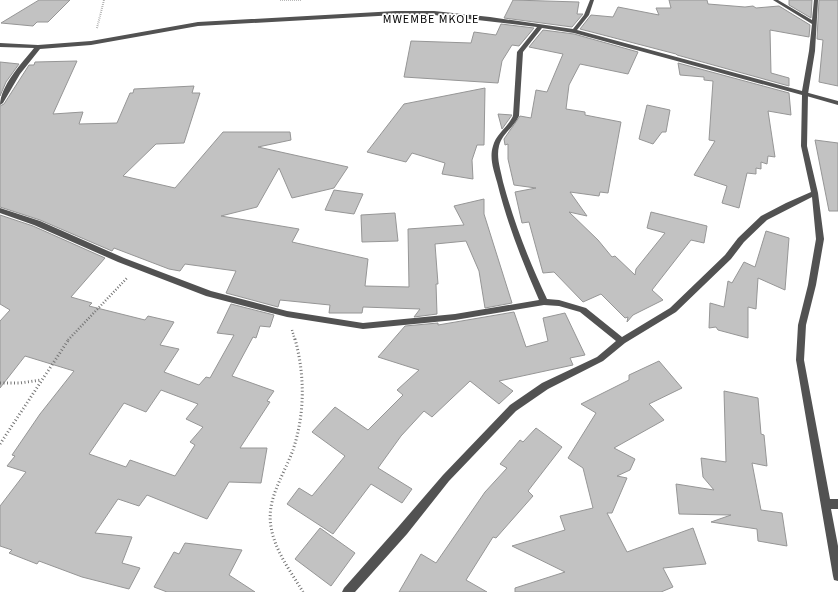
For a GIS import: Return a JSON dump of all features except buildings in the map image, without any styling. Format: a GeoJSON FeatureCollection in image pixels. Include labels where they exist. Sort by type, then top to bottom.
{"type":"FeatureCollection","features":[{"type":"Feature","properties":{"kind":"street"},"geometry":{"type":"LineString","coordinates":[[574,31],[586,15],[592,0]]}},
{"type":"Feature","properties":{"kind":"street"},"geometry":{"type":"LineString","coordinates":[[775,0],[815,24]]}},
{"type":"Feature","properties":{"kind":"street"},"geometry":{"type":"LineString","coordinates":[[816,0],[815,24],[805,94],[804,146],[815,194],[820,239],[812,285],[802,325],[800,360],[827,504],[838,576]]}},
{"type":"Feature","properties":{"kind":"street"},"geometry":{"type":"LineString","coordinates":[[0,45],[38,47],[91,43],[198,24],[396,13],[442,14],[574,31],[838,103]]}},
{"type":"Feature","properties":{"kind":"street"},"geometry":{"type":"LineString","coordinates":[[541,26],[520,52],[516,116],[514,124],[500,137],[496,146],[495,162],[509,218],[524,259],[544,302]]}},
{"type":"Feature","properties":{"kind":"street"},"geometry":{"type":"LineString","coordinates":[[0,103],[17,73],[38,47]]}},
{"type":"Feature","properties":{"kind":"street"},"geometry":{"type":"LineString","coordinates":[[348,592],[403,530],[446,478],[513,408],[545,386],[600,359],[622,341],[673,310],[728,257],[740,240],[764,218],[788,205],[815,194]]}},
{"type":"Feature","properties":{"kind":"street"},"geometry":{"type":"LineString","coordinates":[[0,210],[37,223],[75,241],[209,294],[287,314],[363,326],[456,317],[544,302],[559,303],[583,310],[622,341]]}},
{"type":"Feature","properties":{"kind":"street"},"geometry":{"type":"LineString","coordinates":[[827,504],[838,504]]}},
{"type":"Feature","properties":{"kind":"path"},"geometry":{"type":"LineString","coordinates":[[91,43],[104,0]]}},
{"type":"Feature","properties":{"kind":"path"},"geometry":{"type":"LineString","coordinates":[[280,0],[302,0]]}},
{"type":"Feature","properties":{"kind":"path"},"geometry":{"type":"LineString","coordinates":[[0,444],[67,341],[105,299],[138,267]]}},
{"type":"Feature","properties":{"kind":"path"},"geometry":{"type":"LineString","coordinates":[[287,314],[297,346],[304,390],[302,416],[293,449],[272,500],[270,519],[278,548],[303,592]]}},
{"type":"Feature","properties":{"kind":"path"},"geometry":{"type":"LineString","coordinates":[[0,382],[20,383],[42,380]]}},
{"type":"Feature","properties":{"kind":"district","name":"MWEMBE MKOLE"},"geometry":{"type":"Point","coordinates":[431,19]}}]}
